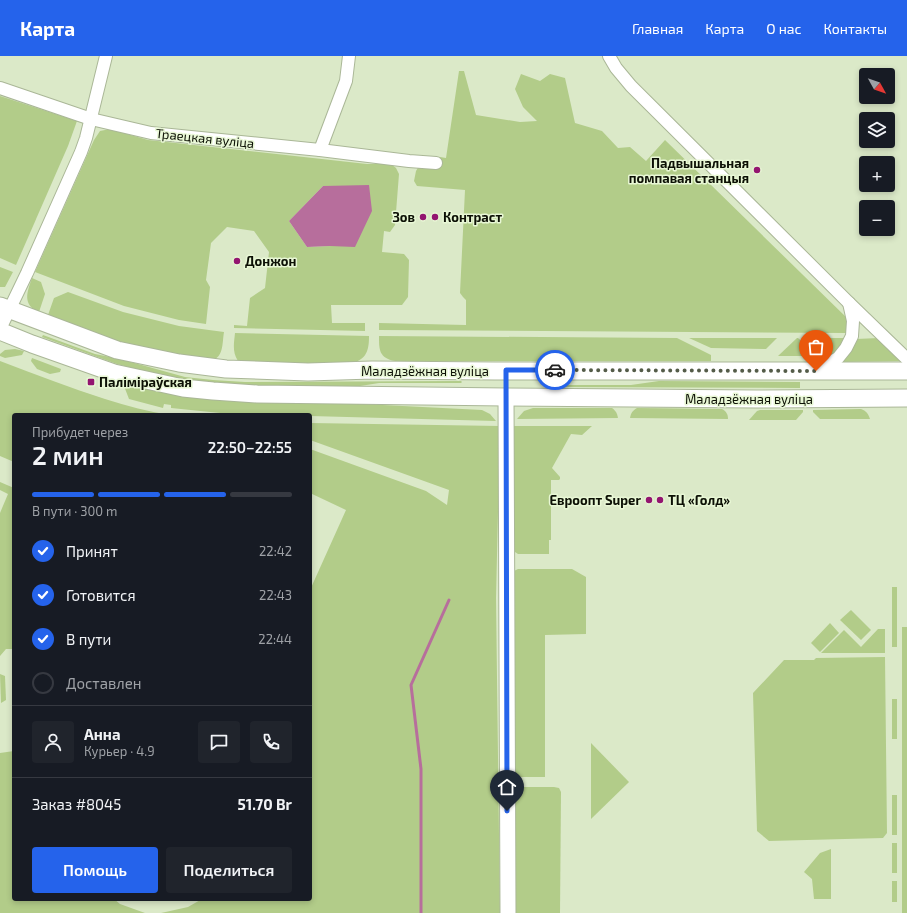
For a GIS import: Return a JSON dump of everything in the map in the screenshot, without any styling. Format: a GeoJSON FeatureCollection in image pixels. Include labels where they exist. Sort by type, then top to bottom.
{"type":"FeatureCollection","features":[{"type":"Feature","properties":{"kind":"main road","name":"Маладзёжная вуліца"},"geometry":{"type":"LineString","coordinates":[[5,308],[118,350],[179,363],[226,369],[308,372],[372,370],[907,371]]}},
{"type":"Feature","properties":{"kind":"main road","name":"Маладзёжная вуліца"},"geometry":{"type":"LineString","coordinates":[[0,330],[32,344],[114,372],[183,388],[213,391],[257,394],[506,397],[756,399],[907,398]]}},
{"type":"Feature","properties":{"kind":"main road"},"geometry":{"type":"LineString","coordinates":[[506,370],[506,397]]}},
{"type":"Feature","properties":{"kind":"street"},"geometry":{"type":"LineString","coordinates":[[0,330],[5,308],[27,273],[81,152],[91,119],[106,56]]}},
{"type":"Feature","properties":{"kind":"street"},"geometry":{"type":"LineString","coordinates":[[320,150],[346,81],[349,56]]}},
{"type":"Feature","properties":{"kind":"street"},"geometry":{"type":"LineString","coordinates":[[610,56],[616,68],[630,86],[907,359]]}},
{"type":"Feature","properties":{"kind":"street","name":"Траецкая вуліца"},"geometry":{"type":"LineString","coordinates":[[0,88],[91,119],[151,133],[436,163]]}},
{"type":"Feature","properties":{"kind":"street"},"geometry":{"type":"LineString","coordinates":[[816,371],[838,358],[846,348],[852,336],[853,321],[849,303]]}},
{"type":"Feature","properties":{"kind":"street"},"geometry":{"type":"LineString","coordinates":[[506,397],[508,913]]}},
{"type":"Feature","properties":{"kind":"green space"},"geometry":{"type":"Polygon","coordinates":[[[459,71],[464,71],[476,115],[520,122],[537,121],[523,107],[515,89],[521,74],[540,81],[550,74],[565,78],[575,123],[602,131],[618,148],[630,147],[646,161],[665,140],[848,319],[848,333],[379,330],[379,323],[466,325],[466,300],[460,293],[465,190],[417,186],[414,181],[416,171],[419,166],[439,168],[440,157],[446,158],[459,71]]]}},
{"type":"Feature","properties":{"kind":"green space"},"geometry":{"type":"Polygon","coordinates":[[[0,96],[77,121],[68,146],[16,265],[0,258],[0,96]]]}},
{"type":"Feature","properties":{"kind":"green space"},"geometry":{"type":"Polygon","coordinates":[[[110,129],[148,140],[367,164],[391,164],[396,168],[399,174],[395,225],[390,232],[384,231],[382,252],[404,254],[409,260],[408,297],[402,305],[331,305],[332,323],[365,323],[365,331],[234,328],[234,325],[247,326],[250,298],[265,288],[269,252],[254,231],[227,227],[211,243],[206,280],[210,287],[206,324],[179,320],[124,306],[35,272],[94,140],[100,131],[110,129]],[[323,186],[289,221],[307,247],[330,246],[323,186]]]}},
{"type":"Feature","properties":{"kind":"green space"},"geometry":{"type":"Polygon","coordinates":[[[0,267],[13,272],[5,287],[0,287],[0,267]]]}},
{"type":"Feature","properties":{"kind":"green space"},"geometry":{"type":"Polygon","coordinates":[[[32,278],[41,282],[45,294],[39,312],[30,306],[27,298],[32,278]]]}},
{"type":"Feature","properties":{"kind":"green space"},"geometry":{"type":"Polygon","coordinates":[[[68,292],[123,312],[179,326],[224,332],[220,353],[211,361],[176,355],[117,341],[48,315],[54,298],[68,292]]]}},
{"type":"Feature","properties":{"kind":"green space"},"geometry":{"type":"Polygon","coordinates":[[[235,333],[369,336],[369,340],[367,352],[363,358],[355,362],[308,364],[238,361],[234,351],[235,333]]]}},
{"type":"Feature","properties":{"kind":"green space"},"geometry":{"type":"Polygon","coordinates":[[[43,335],[95,354],[120,359],[185,377],[245,382],[462,382],[379,383],[354,387],[246,387],[184,382],[117,364],[42,337],[43,335]]]}},
{"type":"Feature","properties":{"kind":"green space"},"geometry":{"type":"Polygon","coordinates":[[[379,336],[677,338],[711,355],[711,361],[395,361],[386,358],[381,353],[379,336]]]}},
{"type":"Feature","properties":{"kind":"green space"},"geometry":{"type":"Polygon","coordinates":[[[689,338],[777,338],[766,349],[711,348],[689,338]]]}},
{"type":"Feature","properties":{"kind":"green space"},"geometry":{"type":"Polygon","coordinates":[[[797,338],[807,346],[807,356],[778,356],[797,338]]]}},
{"type":"Feature","properties":{"kind":"green space"},"geometry":{"type":"Polygon","coordinates":[[[826,338],[846,338],[834,354],[827,358],[817,360],[817,346],[826,338]]]}},
{"type":"Feature","properties":{"kind":"green space"},"geometry":{"type":"Polygon","coordinates":[[[879,338],[902,361],[841,362],[856,339],[879,338]]]}},
{"type":"Feature","properties":{"kind":"green space"},"geometry":{"type":"Polygon","coordinates":[[[15,349],[24,351],[22,355],[5,358],[0,356],[0,354],[5,350],[15,349]]]}},
{"type":"Feature","properties":{"kind":"green space"},"geometry":{"type":"Polygon","coordinates":[[[32,358],[61,369],[60,372],[50,374],[37,369],[31,361],[32,358]]]}},
{"type":"Feature","properties":{"kind":"green space"},"geometry":{"type":"Polygon","coordinates":[[[0,361],[105,399],[160,413],[12,413],[12,461],[0,456],[0,361]]]}},
{"type":"Feature","properties":{"kind":"green space"},"geometry":{"type":"Polygon","coordinates":[[[659,381],[800,382],[800,388],[555,386],[631,385],[659,381]]]}},
{"type":"Feature","properties":{"kind":"green space"},"geometry":{"type":"Polygon","coordinates":[[[124,386],[158,390],[363,404],[482,410],[490,414],[496,421],[312,416],[312,413],[220,413],[171,408],[171,405],[164,404],[163,408],[129,399],[124,386]]]}},
{"type":"Feature","properties":{"kind":"green space"},"geometry":{"type":"Polygon","coordinates":[[[533,408],[612,408],[616,412],[618,418],[517,419],[524,411],[533,408]]]}},
{"type":"Feature","properties":{"kind":"green space"},"geometry":{"type":"Polygon","coordinates":[[[637,408],[722,409],[728,416],[728,419],[630,418],[632,412],[637,408]]]}},
{"type":"Feature","properties":{"kind":"green space"},"geometry":{"type":"Polygon","coordinates":[[[861,409],[867,412],[870,419],[820,419],[813,412],[813,410],[861,409]]]}},
{"type":"Feature","properties":{"kind":"green space"},"geometry":{"type":"Polygon","coordinates":[[[803,410],[803,412],[796,420],[749,420],[757,411],[803,410]]]}},
{"type":"Feature","properties":{"kind":"green space"},"geometry":{"type":"Polygon","coordinates":[[[312,423],[500,426],[496,598],[500,913],[161,913],[188,907],[198,901],[312,901],[312,586],[346,510],[312,494],[312,450],[426,491],[447,505],[449,490],[312,441],[312,423]]]}},
{"type":"Feature","properties":{"kind":"green space"},"geometry":{"type":"Polygon","coordinates":[[[513,426],[592,426],[582,435],[571,434],[552,468],[560,479],[551,480],[551,540],[549,540],[549,554],[518,554],[513,548],[513,426]]]}},
{"type":"Feature","properties":{"kind":"green space"},"geometry":{"type":"Polygon","coordinates":[[[0,482],[12,487],[12,649],[6,649],[0,656],[0,513],[8,494],[0,490],[0,482]]]}},
{"type":"Feature","properties":{"kind":"green space"},"geometry":{"type":"Polygon","coordinates":[[[518,569],[572,569],[586,577],[586,634],[545,635],[545,777],[519,777],[515,775],[513,771],[513,574],[514,571],[518,569]]]}},
{"type":"Feature","properties":{"kind":"green space"},"geometry":{"type":"Polygon","coordinates":[[[892,587],[897,587],[897,647],[892,647],[892,587]]]}},
{"type":"Feature","properties":{"kind":"green space"},"geometry":{"type":"Polygon","coordinates":[[[851,610],[871,630],[861,640],[840,620],[851,610]]]}},
{"type":"Feature","properties":{"kind":"green space"},"geometry":{"type":"Polygon","coordinates":[[[830,623],[839,633],[820,652],[811,643],[830,623]]]}},
{"type":"Feature","properties":{"kind":"green space"},"geometry":{"type":"Polygon","coordinates":[[[902,627],[907,627],[907,913],[902,913],[902,627]]]}},
{"type":"Feature","properties":{"kind":"green space"},"geometry":{"type":"Polygon","coordinates":[[[878,629],[885,629],[885,653],[821,653],[844,630],[861,647],[878,629]]]}},
{"type":"Feature","properties":{"kind":"green space"},"geometry":{"type":"Polygon","coordinates":[[[885,657],[887,833],[883,838],[769,841],[757,831],[753,693],[784,660],[885,657]]]}},
{"type":"Feature","properties":{"kind":"green space"},"geometry":{"type":"Polygon","coordinates":[[[0,674],[5,676],[6,700],[1,703],[0,674]]]}},
{"type":"Feature","properties":{"kind":"green space"},"geometry":{"type":"Polygon","coordinates":[[[892,699],[897,699],[897,739],[892,739],[892,699]]]}},
{"type":"Feature","properties":{"kind":"green space"},"geometry":{"type":"Polygon","coordinates":[[[591,743],[629,782],[591,819],[591,743]]]}},
{"type":"Feature","properties":{"kind":"green space"},"geometry":{"type":"Polygon","coordinates":[[[12,751],[12,901],[116,901],[120,904],[145,913],[0,913],[0,753],[12,751]]]}},
{"type":"Feature","properties":{"kind":"green space"},"geometry":{"type":"Polygon","coordinates":[[[520,787],[554,787],[559,788],[561,792],[560,913],[514,913],[514,793],[515,789],[520,787]]]}},
{"type":"Feature","properties":{"kind":"green space"},"geometry":{"type":"Polygon","coordinates":[[[892,795],[897,795],[897,835],[892,835],[892,795]]]}},
{"type":"Feature","properties":{"kind":"green space"},"geometry":{"type":"Polygon","coordinates":[[[892,843],[897,843],[897,873],[892,873],[892,843]]]}},
{"type":"Feature","properties":{"kind":"green space"},"geometry":{"type":"Polygon","coordinates":[[[831,849],[831,899],[814,899],[812,879],[804,872],[820,853],[831,849]]]}},
{"type":"Feature","properties":{"kind":"green space"},"geometry":{"type":"Polygon","coordinates":[[[892,881],[897,881],[897,902],[892,902],[892,881]]]}},
{"type":"Feature","properties":{"kind":"shaded area"},"geometry":{"type":"Polygon","coordinates":[[[369,185],[372,211],[355,247],[307,247],[289,221],[323,186],[369,185]]]}},
{"type":"Feature","properties":{"kind":"waterway"},"geometry":{"type":"LineString","coordinates":[[421,913],[421,769],[411,685],[449,600]]}},
{"type":"Feature","properties":{"kind":"way so far"},"geometry":{"type":"LineString","coordinates":[[555,370],[816,371]]}},
{"type":"Feature","properties":{"kind":"place","name":"Падвышальная помпавая станцыя"},"geometry":{"type":"Point","coordinates":[757,170]}},
{"type":"Feature","properties":{"kind":"place","name":"Зов"},"geometry":{"type":"Point","coordinates":[423,217]}},
{"type":"Feature","properties":{"kind":"place","name":"Контраст"},"geometry":{"type":"Point","coordinates":[435,217]}},
{"type":"Feature","properties":{"kind":"place","name":"Донжон"},"geometry":{"type":"Point","coordinates":[237,261]}},
{"type":"Feature","properties":{"kind":"place","name":"Паліміраўская"},"geometry":{"type":"Point","coordinates":[91,382]}},
{"type":"Feature","properties":{"kind":"place","name":"Евроопт Super"},"geometry":{"type":"Point","coordinates":[649,500]}},
{"type":"Feature","properties":{"kind":"place","name":"ТЦ «Голд»"},"geometry":{"type":"Point","coordinates":[660,500]}},
{"type":"Feature","properties":{"kind":"route"},"geometry":{"type":"LineString","coordinates":[[507,811],[506,370],[555,370]]}}]}
